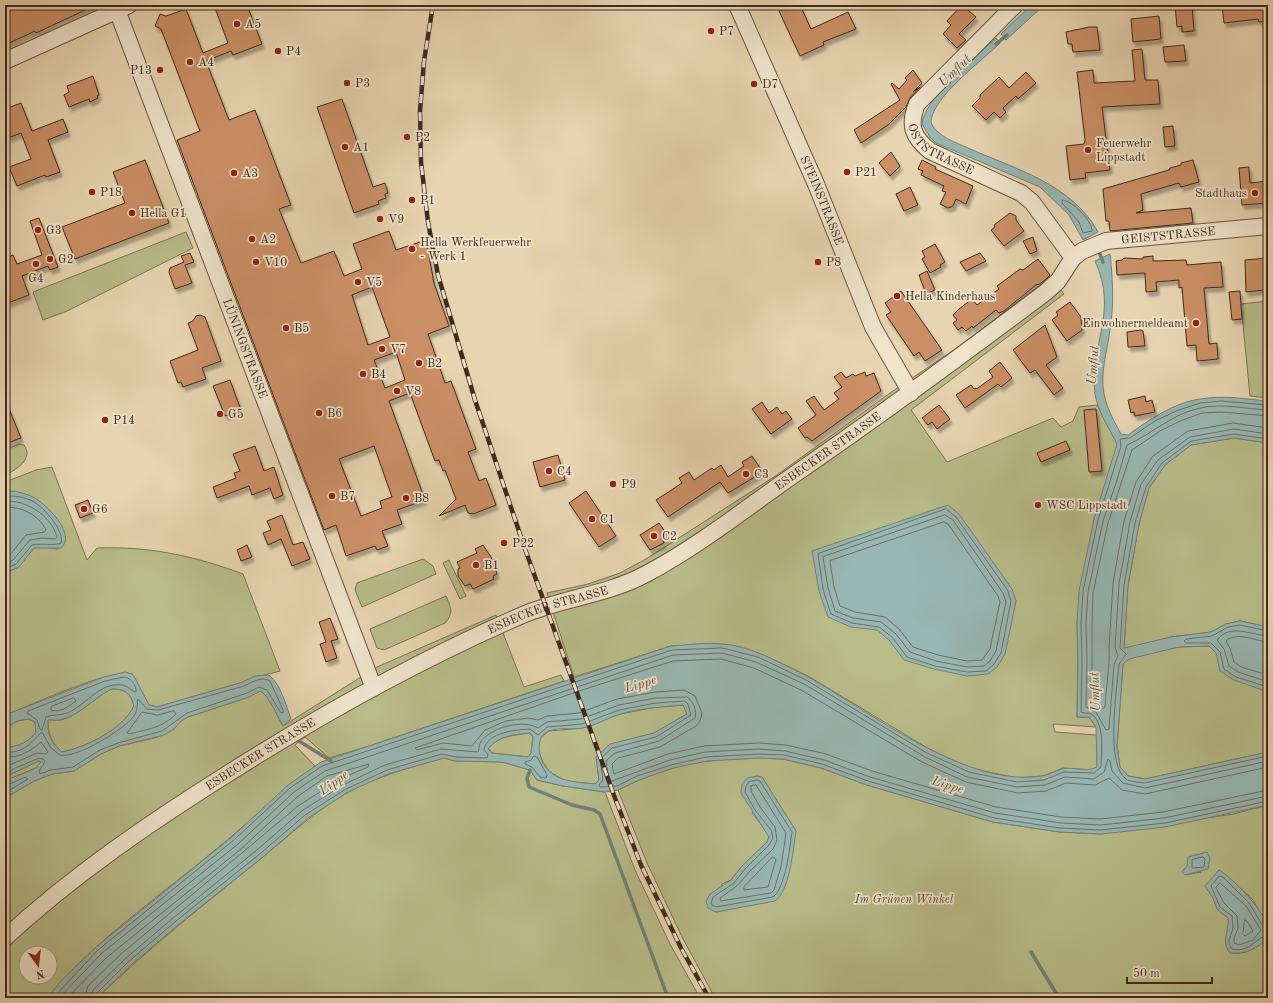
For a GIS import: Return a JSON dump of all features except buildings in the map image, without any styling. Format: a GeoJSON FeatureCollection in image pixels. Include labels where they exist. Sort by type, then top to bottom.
{"type":"FeatureCollection","features":[{"type":"Feature","properties":{"kind":"street","name":"STEINSTRASSE"},"geometry":{"type":"LineString","coordinates":[[737,5],[816,184],[874,327],[911,393]]}},
{"type":"Feature","properties":{"kind":"street","name":"OSTSTRASSE"},"geometry":{"type":"LineString","coordinates":[[1015,5],[917,104],[914,114],[914,132],[919,142],[930,151],[1021,193],[1032,202],[1078,254]]}},
{"type":"Feature","properties":{"kind":"street"},"geometry":{"type":"LineString","coordinates":[[5,61],[123,7]]}},
{"type":"Feature","properties":{"kind":"street","name":"LÜNINGSTRASSE"},"geometry":{"type":"LineString","coordinates":[[123,7],[373,686]]}},
{"type":"Feature","properties":{"kind":"street","name":"GEISTSTRASSE"},"geometry":{"type":"LineString","coordinates":[[1078,254],[1106,241],[1268,226]]}},
{"type":"Feature","properties":{"kind":"street","name":"ESBECKER STRASSE"},"geometry":{"type":"LineString","coordinates":[[5,938],[87,870],[186,800],[292,733],[373,686],[517,617],[545,606],[611,591],[647,574],[708,535],[911,393],[1046,292],[1058,281],[1078,254]]}},
{"type":"Feature","properties":{"kind":"green space"},"geometry":{"type":"Polygon","coordinates":[[[186,232],[193,248],[67,311],[43,320],[33,292],[186,232]]]}},
{"type":"Feature","properties":{"kind":"green space"},"geometry":{"type":"Polygon","coordinates":[[[1051,277],[1064,294],[911,410],[947,462],[1053,418],[1061,427],[1073,421],[1079,407],[1097,405],[1117,444],[1077,623],[1077,717],[1089,717],[1096,727],[1053,724],[1055,732],[1097,735],[1097,767],[1092,770],[1063,768],[1043,776],[1017,778],[970,768],[929,749],[808,676],[759,653],[671,646],[574,677],[547,593],[588,584],[620,573],[646,559],[777,475],[890,393],[955,349],[1051,277]]]}},
{"type":"Feature","properties":{"kind":"green space"},"geometry":{"type":"Polygon","coordinates":[[[1268,301],[1268,398],[1250,396],[1241,304],[1268,301]]]}},
{"type":"Feature","properties":{"kind":"green space"},"geometry":{"type":"Polygon","coordinates":[[[1234,438],[1268,443],[1268,627],[1240,621],[1226,624],[1211,632],[1171,637],[1124,649],[1128,585],[1139,524],[1149,488],[1165,465],[1191,445],[1234,438]]]}},
{"type":"Feature","properties":{"kind":"green space"},"geometry":{"type":"Polygon","coordinates":[[[19,444],[24,445],[27,450],[27,455],[18,467],[5,475],[5,450],[19,444]]]}},
{"type":"Feature","properties":{"kind":"green space"},"geometry":{"type":"Polygon","coordinates":[[[52,467],[87,560],[97,548],[135,549],[189,557],[243,574],[280,671],[157,707],[149,705],[132,674],[121,674],[89,682],[5,715],[5,573],[18,566],[34,548],[41,547],[58,549],[56,517],[45,506],[27,495],[5,492],[5,482],[36,470],[52,467]]]}},
{"type":"Feature","properties":{"kind":"green space"},"geometry":{"type":"Polygon","coordinates":[[[423,559],[433,566],[436,574],[362,607],[355,590],[357,583],[423,559]]]}},
{"type":"Feature","properties":{"kind":"green space"},"geometry":{"type":"Polygon","coordinates":[[[449,560],[466,596],[460,599],[443,563],[449,560]]]}},
{"type":"Feature","properties":{"kind":"green space"},"geometry":{"type":"Polygon","coordinates":[[[446,596],[451,613],[445,623],[384,650],[377,648],[370,629],[446,596]]]}},
{"type":"Feature","properties":{"kind":"green space"},"geometry":{"type":"Polygon","coordinates":[[[496,615],[524,687],[561,675],[564,681],[329,758],[305,737],[295,745],[315,766],[289,786],[228,840],[128,920],[85,957],[47,998],[5,998],[5,798],[34,781],[52,774],[74,771],[101,754],[119,746],[155,738],[174,729],[181,721],[188,717],[249,697],[260,691],[267,696],[283,726],[377,667],[496,615]]]}},
{"type":"Feature","properties":{"kind":"green space"},"geometry":{"type":"Polygon","coordinates":[[[1209,646],[1268,692],[1268,752],[1145,779],[1128,776],[1120,767],[1117,746],[1123,664],[1129,658],[1179,647],[1209,646]]]}},
{"type":"Feature","properties":{"kind":"green space"},"geometry":{"type":"Polygon","coordinates":[[[111,689],[120,690],[129,694],[134,706],[129,714],[122,722],[103,736],[72,750],[62,752],[51,738],[48,720],[60,720],[74,715],[111,689]]]}},
{"type":"Feature","properties":{"kind":"green space"},"geometry":{"type":"Polygon","coordinates":[[[684,705],[687,714],[654,733],[610,745],[596,757],[599,780],[595,784],[566,781],[550,772],[543,762],[538,750],[540,738],[549,731],[583,728],[620,714],[657,707],[684,705]]]}},
{"type":"Feature","properties":{"kind":"green space"},"geometry":{"type":"Polygon","coordinates":[[[29,719],[35,722],[36,732],[33,736],[20,745],[7,748],[5,747],[5,728],[17,721],[29,719]]]}},
{"type":"Feature","properties":{"kind":"green space"},"geometry":{"type":"Polygon","coordinates":[[[530,733],[533,737],[531,753],[528,757],[492,753],[488,748],[497,741],[513,735],[530,733]]]}},
{"type":"Feature","properties":{"kind":"green space"},"geometry":{"type":"Polygon","coordinates":[[[444,758],[455,761],[502,762],[530,770],[537,780],[563,786],[605,792],[635,870],[670,944],[700,998],[97,998],[178,926],[325,807],[358,787],[382,777],[444,758]]]}},
{"type":"Feature","properties":{"kind":"green space","name":"Im Grünen Winkel"},"geometry":{"type":"Polygon","coordinates":[[[758,758],[783,759],[821,768],[867,785],[993,822],[1060,832],[1101,834],[1233,814],[1268,805],[1268,926],[1253,900],[1225,874],[1205,886],[1213,898],[1217,909],[1228,918],[1226,944],[1230,953],[1246,952],[1260,945],[1268,938],[1268,998],[715,998],[683,939],[647,863],[618,790],[651,775],[686,765],[715,760],[758,758]],[[762,777],[752,813],[767,832],[769,837],[767,842],[742,866],[731,880],[722,884],[716,912],[741,906],[796,831],[762,777]],[[1187,866],[1182,872],[1185,875],[1201,872],[1187,866]]]}},
{"type":"Feature","properties":{"kind":"green space"},"geometry":{"type":"Polygon","coordinates":[[[39,761],[42,762],[36,768],[7,780],[9,775],[39,761]]]}},
{"type":"Feature","properties":{"kind":"water"},"geometry":{"type":"Polygon","coordinates":[[[1031,5],[1044,5],[1006,40],[1001,34],[1031,5]]]}},
{"type":"Feature","properties":{"kind":"water"},"geometry":{"type":"Polygon","coordinates":[[[996,38],[1000,43],[970,69],[948,92],[933,113],[931,123],[938,132],[947,138],[1023,171],[1058,190],[1087,215],[1098,232],[1083,240],[1069,215],[1040,187],[936,143],[930,137],[922,124],[925,113],[941,90],[964,66],[996,38]]]}},
{"type":"Feature","properties":{"kind":"water","name":"Lippe"},"geometry":{"type":"Polygon","coordinates":[[[1110,254],[1113,302],[1103,370],[1103,386],[1107,405],[1121,434],[1128,435],[1171,408],[1190,401],[1217,397],[1268,401],[1268,443],[1234,438],[1191,445],[1165,465],[1149,488],[1139,524],[1128,585],[1124,648],[1171,637],[1211,632],[1226,624],[1240,621],[1268,627],[1268,692],[1234,680],[1220,671],[1216,653],[1209,646],[1179,647],[1129,659],[1123,664],[1117,746],[1120,767],[1128,776],[1145,779],[1268,752],[1268,805],[1165,827],[1101,834],[1060,832],[993,822],[867,785],[821,768],[783,759],[758,758],[707,761],[673,768],[639,780],[618,790],[605,792],[563,786],[537,780],[530,770],[502,762],[455,761],[444,758],[388,774],[348,792],[308,818],[264,856],[179,924],[131,965],[97,998],[47,998],[61,981],[96,947],[232,837],[288,785],[321,762],[671,646],[716,643],[738,646],[763,655],[814,680],[877,719],[943,756],[977,769],[1010,776],[1042,776],[1066,768],[1093,769],[1097,767],[1096,727],[1089,717],[1077,717],[1077,623],[1079,591],[1094,519],[1117,444],[1101,414],[1095,394],[1094,376],[1104,313],[1102,280],[1095,261],[1110,254]],[[683,705],[651,708],[620,714],[587,727],[549,731],[545,733],[540,741],[539,750],[541,759],[553,774],[559,777],[566,780],[595,784],[599,780],[596,757],[610,744],[654,733],[687,714],[683,705]],[[530,733],[507,736],[501,738],[488,749],[492,753],[528,757],[531,753],[533,737],[530,733]]]}},
{"type":"Feature","properties":{"kind":"water"},"geometry":{"type":"Polygon","coordinates":[[[15,491],[33,497],[52,513],[63,528],[65,542],[61,548],[34,548],[19,567],[5,573],[5,492],[15,491]]]}},
{"type":"Feature","properties":{"kind":"water"},"geometry":{"type":"Polygon","coordinates":[[[948,505],[959,514],[1012,589],[1016,601],[1005,654],[997,667],[988,674],[967,676],[934,669],[904,660],[889,640],[877,630],[851,627],[828,617],[819,591],[812,551],[948,505]]]}},
{"type":"Feature","properties":{"kind":"water"},"geometry":{"type":"Polygon","coordinates":[[[125,672],[132,674],[149,705],[157,707],[243,682],[255,676],[269,675],[280,690],[291,719],[283,726],[266,696],[260,691],[249,697],[188,717],[164,735],[119,746],[101,754],[74,771],[52,774],[34,781],[5,798],[5,747],[16,746],[23,743],[30,739],[36,732],[35,722],[29,719],[17,721],[5,728],[5,715],[104,677],[125,672]],[[111,689],[74,715],[60,720],[48,720],[50,738],[62,752],[72,750],[103,736],[122,722],[129,714],[134,706],[129,694],[120,690],[111,689]],[[39,761],[9,775],[7,780],[36,768],[41,762],[39,761]]]}},
{"type":"Feature","properties":{"kind":"water"},"geometry":{"type":"Polygon","coordinates":[[[757,776],[762,777],[796,831],[792,859],[787,879],[780,896],[775,901],[716,912],[708,908],[706,901],[710,894],[731,880],[742,866],[767,842],[769,837],[741,793],[742,784],[747,778],[757,776]]]}},
{"type":"Feature","properties":{"kind":"water"},"geometry":{"type":"Polygon","coordinates":[[[1207,852],[1210,858],[1208,869],[1185,875],[1182,872],[1187,866],[1188,857],[1207,852]]]}},
{"type":"Feature","properties":{"kind":"water"},"geometry":{"type":"Polygon","coordinates":[[[1219,870],[1232,880],[1254,903],[1268,926],[1268,938],[1260,945],[1246,952],[1230,953],[1226,944],[1228,918],[1217,909],[1213,898],[1205,886],[1219,870]]]}},
{"type":"Feature","properties":{"kind":"waterway","name":"Umflut"},"geometry":{"type":"LineString","coordinates":[[996,44],[1007,35]]}},
{"type":"Feature","properties":{"kind":"waterway","name":"Umflut"},"geometry":{"type":"LineString","coordinates":[[1098,249],[1103,262]]}},
{"type":"Feature","properties":{"kind":"waterway"},"geometry":{"type":"LineString","coordinates":[[296,737],[299,741],[331,761]]}},
{"type":"Feature","properties":{"kind":"waterway"},"geometry":{"type":"LineString","coordinates":[[530,770],[527,778],[529,787],[572,805],[594,810],[600,814],[668,998]]}},
{"type":"Feature","properties":{"kind":"waterway"},"geometry":{"type":"LineString","coordinates":[[1031,952],[1059,998]]}},
{"type":"Feature","properties":{"kind":"railway"},"geometry":{"type":"LineString","coordinates":[[433,5],[424,61],[420,111],[421,162],[428,222],[438,275],[475,400],[525,549],[615,798],[641,865],[681,948],[709,998]]}},
{"type":"Feature","properties":{"kind":"place","name":"A5"},"geometry":{"type":"Point","coordinates":[237,24]}},
{"type":"Feature","properties":{"kind":"place","name":"P7"},"geometry":{"type":"Point","coordinates":[711,31]}},
{"type":"Feature","properties":{"kind":"place","name":"P4"},"geometry":{"type":"Point","coordinates":[278,51]}},
{"type":"Feature","properties":{"kind":"place","name":"A4"},"geometry":{"type":"Point","coordinates":[190,62]}},
{"type":"Feature","properties":{"kind":"place","name":"P13"},"geometry":{"type":"Point","coordinates":[160,70]}},
{"type":"Feature","properties":{"kind":"place","name":"P3"},"geometry":{"type":"Point","coordinates":[347,83]}},
{"type":"Feature","properties":{"kind":"place","name":"D7"},"geometry":{"type":"Point","coordinates":[754,84]}},
{"type":"Feature","properties":{"kind":"place","name":"P2"},"geometry":{"type":"Point","coordinates":[407,137]}},
{"type":"Feature","properties":{"kind":"place","name":"A1"},"geometry":{"type":"Point","coordinates":[345,147]}},
{"type":"Feature","properties":{"kind":"place","name":"Feuerwehr Lippstadt"},"geometry":{"type":"Point","coordinates":[1088,150]}},
{"type":"Feature","properties":{"kind":"place","name":"P21"},"geometry":{"type":"Point","coordinates":[847,172]}},
{"type":"Feature","properties":{"kind":"place","name":"A3"},"geometry":{"type":"Point","coordinates":[234,173]}},
{"type":"Feature","properties":{"kind":"place","name":"P18"},"geometry":{"type":"Point","coordinates":[92,192]}},
{"type":"Feature","properties":{"kind":"place","name":"Stadthaus"},"geometry":{"type":"Point","coordinates":[1255,193]}},
{"type":"Feature","properties":{"kind":"place","name":"P1"},"geometry":{"type":"Point","coordinates":[412,200]}},
{"type":"Feature","properties":{"kind":"place","name":"Hella G1"},"geometry":{"type":"Point","coordinates":[132,213]}},
{"type":"Feature","properties":{"kind":"place","name":"V9"},"geometry":{"type":"Point","coordinates":[380,219]}},
{"type":"Feature","properties":{"kind":"place","name":"G3"},"geometry":{"type":"Point","coordinates":[38,230]}},
{"type":"Feature","properties":{"kind":"place","name":"A2"},"geometry":{"type":"Point","coordinates":[252,239]}},
{"type":"Feature","properties":{"kind":"place","name":"Hella Werkfeuerwehr - Werk 1"},"geometry":{"type":"Point","coordinates":[412,249]}},
{"type":"Feature","properties":{"kind":"place","name":"G2"},"geometry":{"type":"Point","coordinates":[50,259]}},
{"type":"Feature","properties":{"kind":"place","name":"V10"},"geometry":{"type":"Point","coordinates":[256,262]}},
{"type":"Feature","properties":{"kind":"place","name":"P8"},"geometry":{"type":"Point","coordinates":[818,262]}},
{"type":"Feature","properties":{"kind":"place","name":"G4"},"geometry":{"type":"Point","coordinates":[36,264]}},
{"type":"Feature","properties":{"kind":"place","name":"V5"},"geometry":{"type":"Point","coordinates":[358,282]}},
{"type":"Feature","properties":{"kind":"place","name":"Hella Kinderhaus"},"geometry":{"type":"Point","coordinates":[897,296]}},
{"type":"Feature","properties":{"kind":"place","name":"Einwohnermeldeamt"},"geometry":{"type":"Point","coordinates":[1196,323]}},
{"type":"Feature","properties":{"kind":"place","name":"B5"},"geometry":{"type":"Point","coordinates":[286,328]}},
{"type":"Feature","properties":{"kind":"place","name":"V7"},"geometry":{"type":"Point","coordinates":[382,349]}},
{"type":"Feature","properties":{"kind":"place","name":"B2"},"geometry":{"type":"Point","coordinates":[419,363]}},
{"type":"Feature","properties":{"kind":"place","name":"B4"},"geometry":{"type":"Point","coordinates":[363,374]}},
{"type":"Feature","properties":{"kind":"place","name":"V8"},"geometry":{"type":"Point","coordinates":[397,391]}},
{"type":"Feature","properties":{"kind":"place","name":"B6"},"geometry":{"type":"Point","coordinates":[319,413]}},
{"type":"Feature","properties":{"kind":"place","name":"G5"},"geometry":{"type":"Point","coordinates":[220,414]}},
{"type":"Feature","properties":{"kind":"place","name":"P14"},"geometry":{"type":"Point","coordinates":[105,420]}},
{"type":"Feature","properties":{"kind":"place","name":"C4"},"geometry":{"type":"Point","coordinates":[549,471]}},
{"type":"Feature","properties":{"kind":"place","name":"C3"},"geometry":{"type":"Point","coordinates":[746,474]}},
{"type":"Feature","properties":{"kind":"place","name":"P9"},"geometry":{"type":"Point","coordinates":[613,484]}},
{"type":"Feature","properties":{"kind":"place","name":"B7"},"geometry":{"type":"Point","coordinates":[332,496]}},
{"type":"Feature","properties":{"kind":"place","name":"B8"},"geometry":{"type":"Point","coordinates":[406,498]}},
{"type":"Feature","properties":{"kind":"place","name":"WSC Lippstadt"},"geometry":{"type":"Point","coordinates":[1038,505]}},
{"type":"Feature","properties":{"kind":"place","name":"G6"},"geometry":{"type":"Point","coordinates":[84,509]}},
{"type":"Feature","properties":{"kind":"place","name":"C1"},"geometry":{"type":"Point","coordinates":[592,519]}},
{"type":"Feature","properties":{"kind":"place","name":"C2"},"geometry":{"type":"Point","coordinates":[654,536]}},
{"type":"Feature","properties":{"kind":"place","name":"P22"},"geometry":{"type":"Point","coordinates":[504,543]}},
{"type":"Feature","properties":{"kind":"place","name":"B1"},"geometry":{"type":"Point","coordinates":[476,565]}}]}
